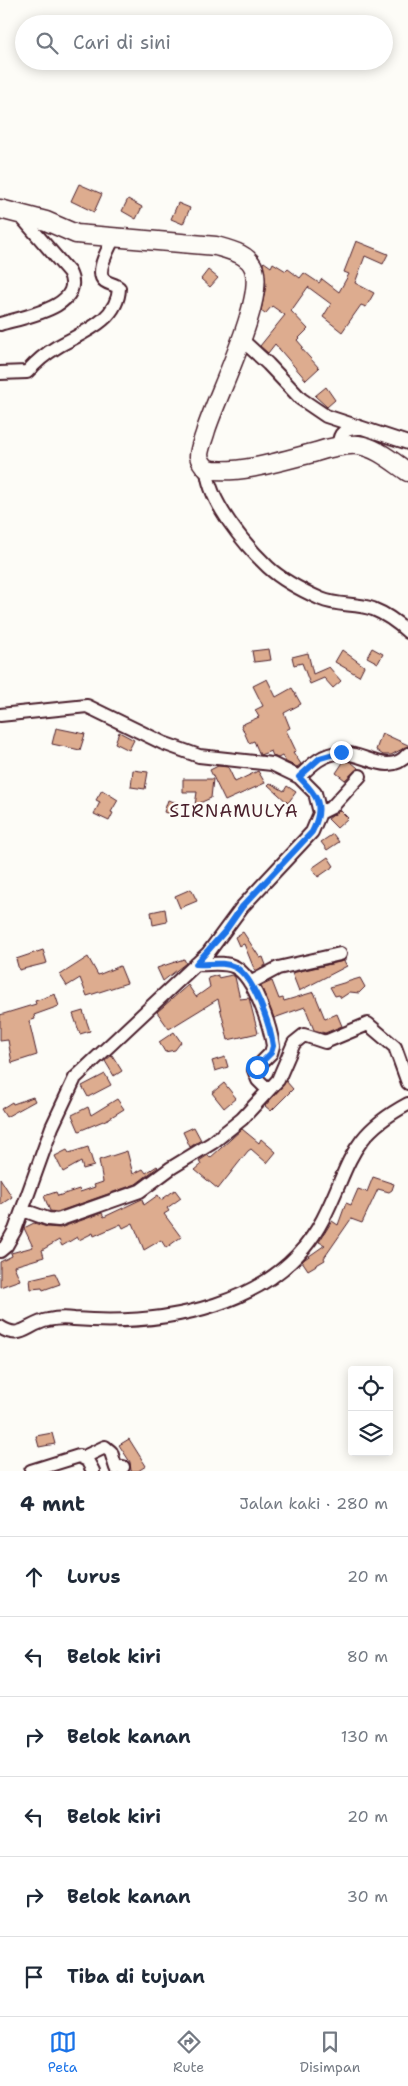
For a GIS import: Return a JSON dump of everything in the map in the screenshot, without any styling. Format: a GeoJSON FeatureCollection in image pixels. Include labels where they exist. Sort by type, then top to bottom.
{"type":"FeatureCollection","features":[{"type":"Feature","properties":{"kind":"main road"},"geometry":{"type":"LineString","coordinates":[[0,209],[18,213],[76,234],[216,246],[233,250],[245,257],[254,269],[255,288],[253,303],[241,340],[211,413],[199,454],[200,461],[207,469],[219,472],[250,467],[339,446],[359,445],[378,452],[408,472]]}},
{"type":"Feature","properties":{"kind":"street"},"geometry":{"type":"LineString","coordinates":[[0,324],[53,307],[70,295],[73,287],[73,279],[69,272],[18,213]]}},
{"type":"Feature","properties":{"kind":"street"},"geometry":{"type":"LineString","coordinates":[[0,373],[27,372],[41,358],[80,336],[103,320],[119,296],[119,288],[105,281],[101,276],[100,270],[113,238]]}},
{"type":"Feature","properties":{"kind":"street"},"geometry":{"type":"LineString","coordinates":[[241,340],[268,364],[301,399],[326,416],[408,443]]}},
{"type":"Feature","properties":{"kind":"street"},"geometry":{"type":"LineString","coordinates":[[339,446],[342,433],[348,428],[358,428]]}},
{"type":"Feature","properties":{"kind":"street"},"geometry":{"type":"LineString","coordinates":[[207,469],[207,483],[213,496],[242,537],[269,568],[294,585],[323,600],[373,609],[395,621],[408,632]]}},
{"type":"Feature","properties":{"kind":"street"},"geometry":{"type":"LineString","coordinates":[[0,715],[88,706],[164,743],[199,756],[272,764],[299,777],[315,793],[320,813],[312,832],[242,907],[226,930],[196,964],[75,1078],[52,1127],[16,1230],[6,1246],[0,1250]]}},
{"type":"Feature","properties":{"kind":"street"},"geometry":{"type":"LineString","coordinates":[[299,777],[320,758],[329,754],[341,752],[377,763],[388,764],[401,762],[408,754]]}},
{"type":"Feature","properties":{"kind":"street"},"geometry":{"type":"LineString","coordinates":[[320,813],[332,807],[344,791],[360,776]]}},
{"type":"Feature","properties":{"kind":"street"},"geometry":{"type":"LineString","coordinates":[[250,983],[278,968],[340,954]]}},
{"type":"Feature","properties":{"kind":"street"},"geometry":{"type":"LineString","coordinates":[[196,964],[234,966],[243,973],[250,983],[259,1001],[272,1041],[273,1049],[254,1070],[258,1080],[268,1090]]}},
{"type":"Feature","properties":{"kind":"street"},"geometry":{"type":"LineString","coordinates":[[23,1210],[43,1218],[58,1220],[140,1191],[170,1168],[212,1143],[242,1119],[278,1080],[289,1051],[299,1038],[308,1035],[318,1041],[325,1042],[335,1040],[364,1024],[372,1027],[395,1047],[408,1084]]}},
{"type":"Feature","properties":{"kind":"street"},"geometry":{"type":"LineString","coordinates":[[0,1326],[8,1332],[16,1334],[48,1320],[64,1318],[120,1321],[174,1314],[211,1307],[262,1285],[295,1259],[313,1235],[323,1220],[349,1161],[367,1132],[386,1115],[408,1104]]}},
{"type":"Feature","properties":{"kind":"street"},"geometry":{"type":"LineString","coordinates":[[31,1471],[79,1456],[84,1457],[105,1447],[111,1452],[116,1468],[123,1467]]}},
{"type":"Feature","properties":{"kind":"street"},"geometry":{"type":"LineString","coordinates":[[84,1457],[93,1471]]}},
{"type":"Feature","properties":{"kind":"building"},"geometry":{"type":"Polygon","coordinates":[[[79,184],[102,194],[94,212],[71,201],[79,184]]]}},
{"type":"Feature","properties":{"kind":"building"},"geometry":{"type":"Polygon","coordinates":[[[128,199],[142,207],[136,219],[122,211],[128,199]]]}},
{"type":"Feature","properties":{"kind":"building"},"geometry":{"type":"Polygon","coordinates":[[[178,203],[190,208],[183,224],[171,219],[178,203]]]}},
{"type":"Feature","properties":{"kind":"building"},"geometry":{"type":"Polygon","coordinates":[[[356,241],[388,254],[383,264],[365,256],[355,283],[374,293],[366,307],[361,305],[342,332],[323,317],[331,304],[308,287],[291,311],[308,329],[297,340],[303,347],[301,348],[319,368],[306,380],[275,344],[268,353],[260,346],[285,315],[272,306],[265,314],[261,311],[266,285],[263,263],[271,267],[273,263],[286,271],[288,269],[300,278],[304,273],[319,283],[322,279],[339,292],[349,274],[344,272],[356,241]]]}},
{"type":"Feature","properties":{"kind":"building"},"geometry":{"type":"Polygon","coordinates":[[[208,270],[218,278],[210,287],[201,279],[208,270]]]}},
{"type":"Feature","properties":{"kind":"building"},"geometry":{"type":"Polygon","coordinates":[[[326,387],[335,400],[327,407],[315,396],[326,387]]]}},
{"type":"Feature","properties":{"kind":"building"},"geometry":{"type":"Polygon","coordinates":[[[372,648],[383,654],[378,663],[367,657],[372,648]]]}},
{"type":"Feature","properties":{"kind":"building"},"geometry":{"type":"Polygon","coordinates":[[[269,649],[271,660],[254,662],[252,651],[269,649]]]}},
{"type":"Feature","properties":{"kind":"building"},"geometry":{"type":"Polygon","coordinates":[[[342,650],[364,666],[359,676],[335,662],[342,650]]]}},
{"type":"Feature","properties":{"kind":"building"},"geometry":{"type":"Polygon","coordinates":[[[308,653],[313,674],[329,667],[341,681],[333,688],[324,678],[310,684],[302,663],[294,665],[292,657],[308,653]]]}},
{"type":"Feature","properties":{"kind":"building"},"geometry":{"type":"Polygon","coordinates":[[[267,679],[276,697],[292,688],[301,704],[284,713],[290,728],[286,730],[296,751],[293,752],[301,764],[297,767],[286,762],[282,756],[278,758],[273,756],[271,751],[260,755],[254,741],[249,743],[241,725],[259,717],[255,710],[263,706],[253,686],[267,679]]]}},
{"type":"Feature","properties":{"kind":"building"},"geometry":{"type":"Polygon","coordinates":[[[56,728],[85,734],[80,750],[52,744],[56,728]]]}},
{"type":"Feature","properties":{"kind":"building"},"geometry":{"type":"Polygon","coordinates":[[[119,732],[134,740],[129,750],[115,743],[119,732]]]}},
{"type":"Feature","properties":{"kind":"building"},"geometry":{"type":"Polygon","coordinates":[[[382,733],[408,746],[391,755],[383,755],[376,750],[382,733]]]}},
{"type":"Feature","properties":{"kind":"building"},"geometry":{"type":"Polygon","coordinates":[[[344,761],[351,762],[358,768],[345,780],[336,773],[344,761]]]}},
{"type":"Feature","properties":{"kind":"building"},"geometry":{"type":"Polygon","coordinates":[[[218,766],[228,767],[235,782],[258,771],[265,783],[225,801],[210,770],[218,766]]]}},
{"type":"Feature","properties":{"kind":"building"},"geometry":{"type":"Polygon","coordinates":[[[133,770],[148,772],[145,789],[131,787],[133,770]]]}},
{"type":"Feature","properties":{"kind":"building"},"geometry":{"type":"Polygon","coordinates":[[[183,779],[213,779],[211,798],[195,805],[197,792],[183,792],[183,779]]]}},
{"type":"Feature","properties":{"kind":"building"},"geometry":{"type":"Polygon","coordinates":[[[270,783],[284,791],[287,786],[296,792],[288,803],[268,785],[270,783]]]}},
{"type":"Feature","properties":{"kind":"building"},"geometry":{"type":"Polygon","coordinates":[[[102,790],[118,800],[111,812],[113,813],[109,821],[94,814],[100,802],[96,800],[102,790]]]}},
{"type":"Feature","properties":{"kind":"building"},"geometry":{"type":"Polygon","coordinates":[[[168,800],[178,803],[174,816],[164,812],[168,800]]]}},
{"type":"Feature","properties":{"kind":"building"},"geometry":{"type":"Polygon","coordinates":[[[340,810],[348,818],[337,828],[328,819],[340,810]]]}},
{"type":"Feature","properties":{"kind":"building"},"geometry":{"type":"Polygon","coordinates":[[[333,834],[339,842],[327,850],[321,842],[333,834]]]}},
{"type":"Feature","properties":{"kind":"building"},"geometry":{"type":"Polygon","coordinates":[[[328,857],[334,866],[318,877],[312,868],[328,857]]]}},
{"type":"Feature","properties":{"kind":"building"},"geometry":{"type":"Polygon","coordinates":[[[191,889],[197,901],[180,908],[175,896],[191,889]]]}},
{"type":"Feature","properties":{"kind":"building"},"geometry":{"type":"Polygon","coordinates":[[[165,909],[167,922],[153,925],[151,912],[165,909]]]}},
{"type":"Feature","properties":{"kind":"building"},"geometry":{"type":"Polygon","coordinates":[[[243,932],[260,958],[263,957],[266,965],[255,971],[244,944],[239,946],[235,937],[243,932]]]}},
{"type":"Feature","properties":{"kind":"building"},"geometry":{"type":"Polygon","coordinates":[[[43,950],[47,963],[19,970],[16,959],[43,950]]]}},
{"type":"Feature","properties":{"kind":"building"},"geometry":{"type":"Polygon","coordinates":[[[88,957],[98,975],[120,966],[127,983],[87,996],[80,978],[67,986],[60,975],[88,957]]]}},
{"type":"Feature","properties":{"kind":"building"},"geometry":{"type":"Polygon","coordinates":[[[184,959],[186,963],[163,981],[157,968],[184,959]]]}},
{"type":"Feature","properties":{"kind":"building"},"geometry":{"type":"Polygon","coordinates":[[[344,961],[347,966],[299,991],[292,973],[344,961]]]}},
{"type":"Feature","properties":{"kind":"building"},"geometry":{"type":"Polygon","coordinates":[[[218,975],[218,978],[232,975],[235,977],[240,999],[249,998],[258,1033],[228,1040],[218,999],[169,1029],[157,1012],[188,985],[196,997],[210,987],[208,978],[218,975]]]}},
{"type":"Feature","properties":{"kind":"building"},"geometry":{"type":"Polygon","coordinates":[[[360,978],[365,987],[359,993],[350,992],[341,998],[339,995],[335,996],[330,987],[360,978]]]}},
{"type":"Feature","properties":{"kind":"building"},"geometry":{"type":"Polygon","coordinates":[[[272,981],[279,999],[283,998],[284,1001],[314,992],[325,1019],[337,1014],[342,1026],[325,1033],[314,1030],[305,1007],[274,1018],[261,986],[272,981]]]}},
{"type":"Feature","properties":{"kind":"building"},"geometry":{"type":"Polygon","coordinates":[[[55,994],[59,1006],[34,1015],[35,1019],[29,1021],[37,1055],[12,1063],[8,1040],[0,1041],[0,1015],[36,1004],[35,1001],[55,994]]]}},
{"type":"Feature","properties":{"kind":"building"},"geometry":{"type":"Polygon","coordinates":[[[83,1011],[90,1031],[80,1034],[73,1014],[83,1011]]]}},
{"type":"Feature","properties":{"kind":"building"},"geometry":{"type":"Polygon","coordinates":[[[174,1032],[181,1042],[175,1050],[165,1052],[159,1042],[174,1032]]]}},
{"type":"Feature","properties":{"kind":"building"},"geometry":{"type":"Polygon","coordinates":[[[112,1055],[122,1071],[114,1076],[105,1061],[112,1055]]]}},
{"type":"Feature","properties":{"kind":"building"},"geometry":{"type":"Polygon","coordinates":[[[225,1057],[228,1067],[215,1071],[212,1061],[225,1057]]]}},
{"type":"Feature","properties":{"kind":"building"},"geometry":{"type":"Polygon","coordinates":[[[105,1074],[111,1085],[88,1097],[82,1086],[105,1074]]]}},
{"type":"Feature","properties":{"kind":"building"},"geometry":{"type":"Polygon","coordinates":[[[286,1081],[293,1089],[271,1111],[265,1106],[286,1081]]]}},
{"type":"Feature","properties":{"kind":"building"},"geometry":{"type":"Polygon","coordinates":[[[224,1083],[236,1098],[224,1108],[212,1093],[224,1083]]]}},
{"type":"Feature","properties":{"kind":"building"},"geometry":{"type":"Polygon","coordinates":[[[33,1097],[35,1101],[6,1117],[1,1109],[12,1102],[13,1104],[33,1097]]]}},
{"type":"Feature","properties":{"kind":"building"},"geometry":{"type":"Polygon","coordinates":[[[117,1099],[124,1109],[108,1119],[79,1131],[72,1115],[88,1107],[91,1115],[117,1099]]]}},
{"type":"Feature","properties":{"kind":"building"},"geometry":{"type":"Polygon","coordinates":[[[194,1127],[201,1140],[190,1147],[183,1132],[194,1127]]]}},
{"type":"Feature","properties":{"kind":"building"},"geometry":{"type":"Polygon","coordinates":[[[242,1129],[259,1143],[261,1139],[276,1152],[267,1163],[251,1149],[218,1189],[195,1170],[201,1165],[199,1161],[208,1155],[210,1158],[242,1129]]]}},
{"type":"Feature","properties":{"kind":"building"},"geometry":{"type":"Polygon","coordinates":[[[88,1147],[94,1166],[83,1169],[81,1162],[63,1172],[55,1156],[67,1150],[69,1153],[88,1147]]]}},
{"type":"Feature","properties":{"kind":"building"},"geometry":{"type":"Polygon","coordinates":[[[127,1151],[133,1174],[143,1169],[146,1173],[158,1167],[136,1184],[57,1212],[50,1211],[44,1196],[56,1192],[58,1196],[79,1189],[80,1192],[95,1187],[94,1185],[103,1182],[99,1160],[127,1151]]]}},
{"type":"Feature","properties":{"kind":"building"},"geometry":{"type":"Polygon","coordinates":[[[373,1177],[394,1184],[392,1190],[389,1192],[378,1189],[362,1223],[351,1219],[324,1258],[325,1260],[308,1270],[302,1261],[325,1245],[319,1242],[332,1221],[338,1225],[346,1203],[351,1205],[358,1189],[367,1192],[373,1177]]]}},
{"type":"Feature","properties":{"kind":"building"},"geometry":{"type":"Polygon","coordinates":[[[0,1178],[12,1197],[0,1205],[0,1178]]]}},
{"type":"Feature","properties":{"kind":"building"},"geometry":{"type":"Polygon","coordinates":[[[175,1190],[181,1198],[167,1208],[169,1211],[164,1214],[181,1237],[166,1248],[161,1240],[144,1250],[133,1223],[123,1228],[121,1224],[94,1236],[93,1233],[79,1240],[77,1237],[62,1246],[59,1240],[42,1250],[44,1257],[14,1266],[20,1280],[0,1287],[0,1262],[12,1256],[11,1253],[33,1247],[24,1228],[34,1223],[60,1228],[102,1213],[104,1217],[142,1199],[144,1205],[158,1195],[161,1200],[175,1190]]]}},
{"type":"Feature","properties":{"kind":"building"},"geometry":{"type":"Polygon","coordinates":[[[55,1273],[60,1284],[43,1290],[42,1288],[31,1289],[30,1279],[55,1273]]]}},
{"type":"Feature","properties":{"kind":"building"},"geometry":{"type":"Polygon","coordinates":[[[52,1433],[55,1444],[39,1447],[36,1436],[52,1433]]]}},
{"type":"Feature","properties":{"kind":"building"},"geometry":{"type":"Polygon","coordinates":[[[129,1439],[146,1466],[138,1471],[131,1471],[130,1462],[119,1445],[129,1439]]]}},
{"type":"Feature","properties":{"kind":"district","name":"SIRNAMULYA"},"geometry":{"type":"Point","coordinates":[234,811]}},
{"type":"Feature","properties":{"kind":"route"},"geometry":{"type":"LineString","coordinates":[[257,1067],[271,1053],[273,1046],[259,1001],[252,987],[243,973],[234,966],[196,964],[208,953],[242,907],[312,832],[320,813],[315,793],[299,777],[320,758],[341,752]]}}]}
